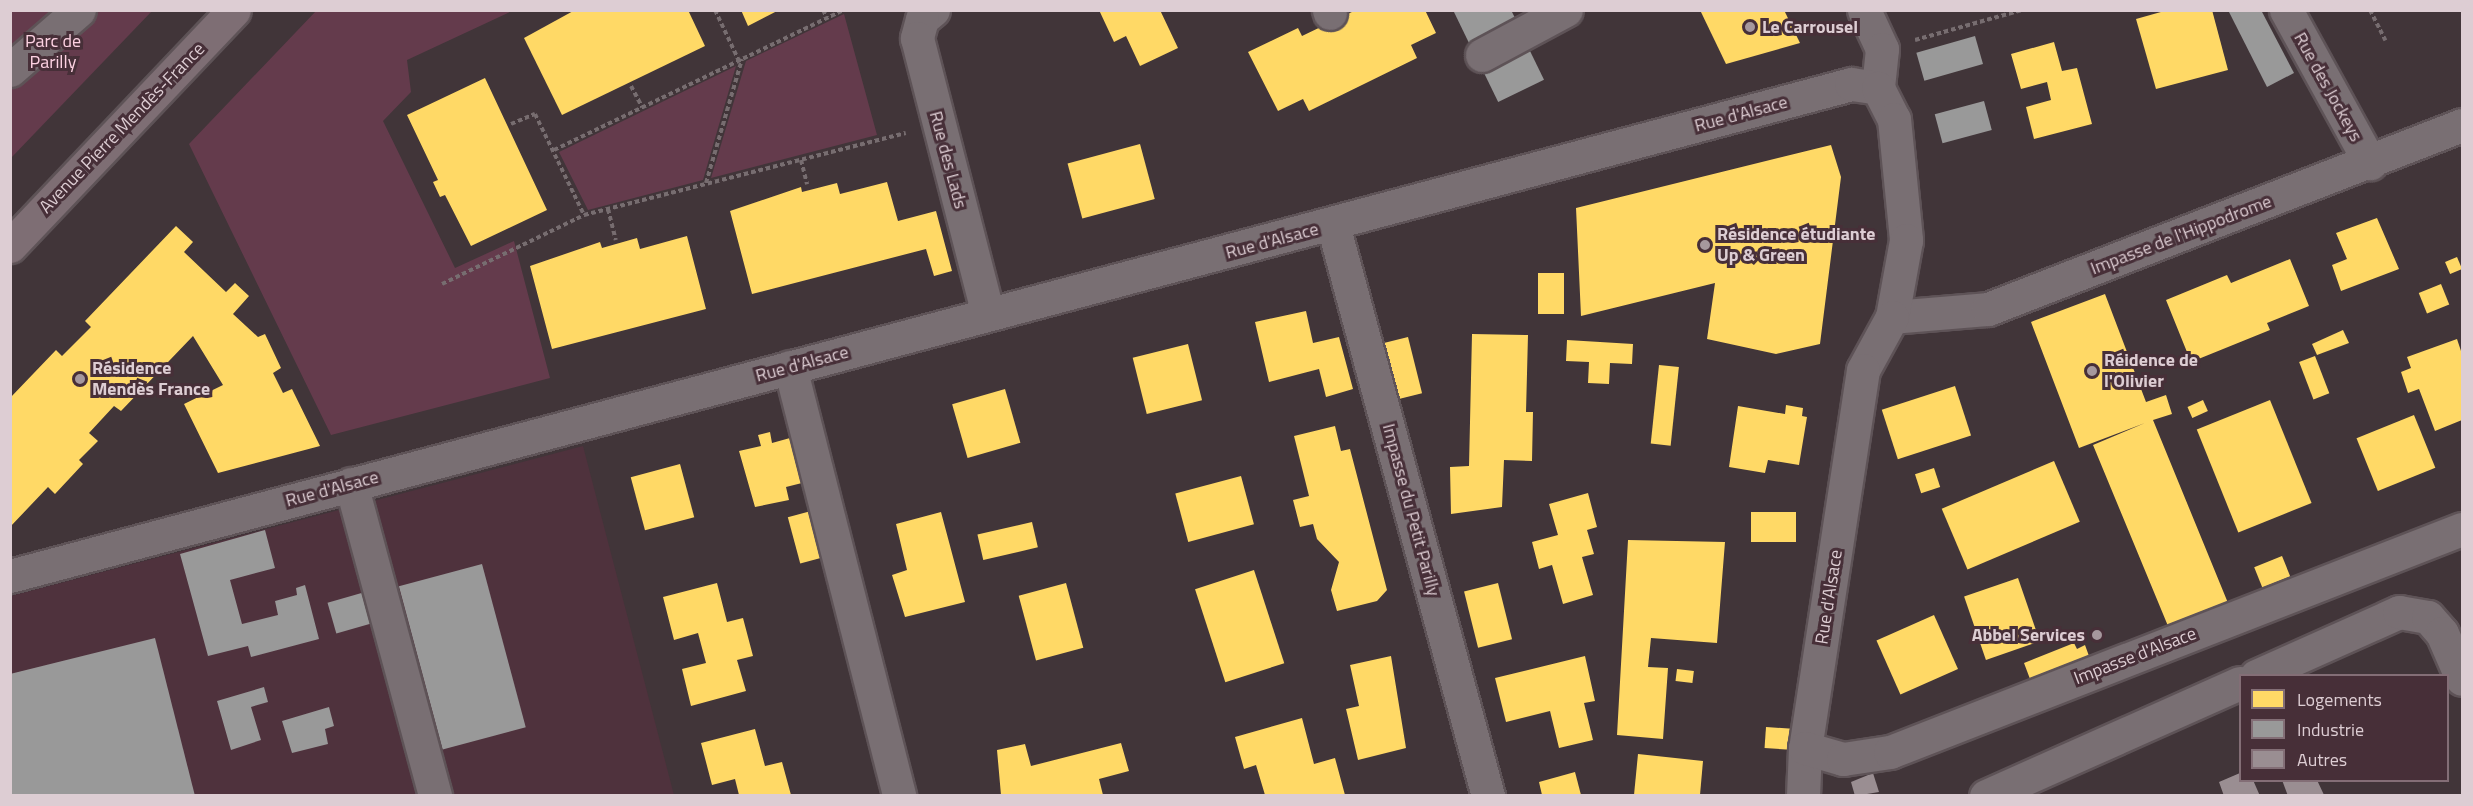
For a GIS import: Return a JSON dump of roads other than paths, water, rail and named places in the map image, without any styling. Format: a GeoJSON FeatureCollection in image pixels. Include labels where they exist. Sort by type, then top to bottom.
{"type":"FeatureCollection","features":[{"type":"Feature","properties":{"kind":"main road","name":"Avenue Pierre Mendès-France"},"geometry":{"type":"LineString","coordinates":[[10,246],[234,10]]}},
{"type":"Feature","properties":{"kind":"street"},"geometry":{"type":"LineString","coordinates":[[10,70],[78,10]]}},
{"type":"Feature","properties":{"kind":"street","name":"Rue des Lads"},"geometry":{"type":"LineString","coordinates":[[933,10],[922,19],[917,38],[988,314]]}},
{"type":"Feature","properties":{"kind":"street"},"geometry":{"type":"LineString","coordinates":[[1482,55],[1566,10]]}},
{"type":"Feature","properties":{"kind":"street"},"geometry":{"type":"LineString","coordinates":[[1864,10],[1882,50],[1878,88]]}},
{"type":"Feature","properties":{"kind":"street","name":"Rue des Jockeys"},"geometry":{"type":"LineString","coordinates":[[2286,10],[2370,164]]}},
{"type":"Feature","properties":{"kind":"street","name":"Rue d'Alsace"},"geometry":{"type":"LineString","coordinates":[[10,576],[988,314],[1333,225],[1851,84],[1878,88],[1894,119],[1906,240],[1893,317],[1863,370],[1805,748],[1803,795]]}},
{"type":"Feature","properties":{"kind":"street","name":"Impasse de l'Hippodrome"},"geometry":{"type":"LineString","coordinates":[[1893,317],[1988,309],[2370,164],[2463,125]]}},
{"type":"Feature","properties":{"kind":"street","name":"Impasse du Petit Parilly"},"geometry":{"type":"LineString","coordinates":[[1333,225],[1488,795]]}},
{"type":"Feature","properties":{"kind":"street"},"geometry":{"type":"LineString","coordinates":[[790,367],[899,795]]}},
{"type":"Feature","properties":{"kind":"street"},"geometry":{"type":"LineString","coordinates":[[351,484],[435,795]]}},
{"type":"Feature","properties":{"kind":"street","name":"Impasse d'Alsace"},"geometry":{"type":"LineString","coordinates":[[1805,748],[1843,759],[1890,752],[2463,529]]}},
{"type":"Feature","properties":{"kind":"street"},"geometry":{"type":"LineString","coordinates":[[2258,674],[2399,612],[2428,617],[2463,679]]}},
{"type":"Feature","properties":{"kind":"street"},"geometry":{"type":"LineString","coordinates":[[1986,795],[2239,683]]}},
{"type":"Feature","properties":{"kind":"street"},"geometry":{"type":"LineString","coordinates":[[2449,691],[2463,685]]}},
{"type":"Feature","properties":{"kind":"place","name":"Le Carrousel"},"geometry":{"type":"Point","coordinates":[1750,27]}},
{"type":"Feature","properties":{"kind":"place","name":"Résidence étudiante Up & Green"},"geometry":{"type":"Point","coordinates":[1705,245]}},
{"type":"Feature","properties":{"kind":"place","name":"Réidence de l'Olivier"},"geometry":{"type":"Point","coordinates":[2092,371]}},
{"type":"Feature","properties":{"kind":"place","name":"Résidence Mendès France"},"geometry":{"type":"Point","coordinates":[80,379]}},
{"type":"Feature","properties":{"kind":"place","name":"Abbel Services"},"geometry":{"type":"Point","coordinates":[2097,635]}},
{"type":"Feature","properties":{"kind":"park label","name":"Parc de Parilly"},"geometry":{"type":"Point","coordinates":[53,52]}}]}
